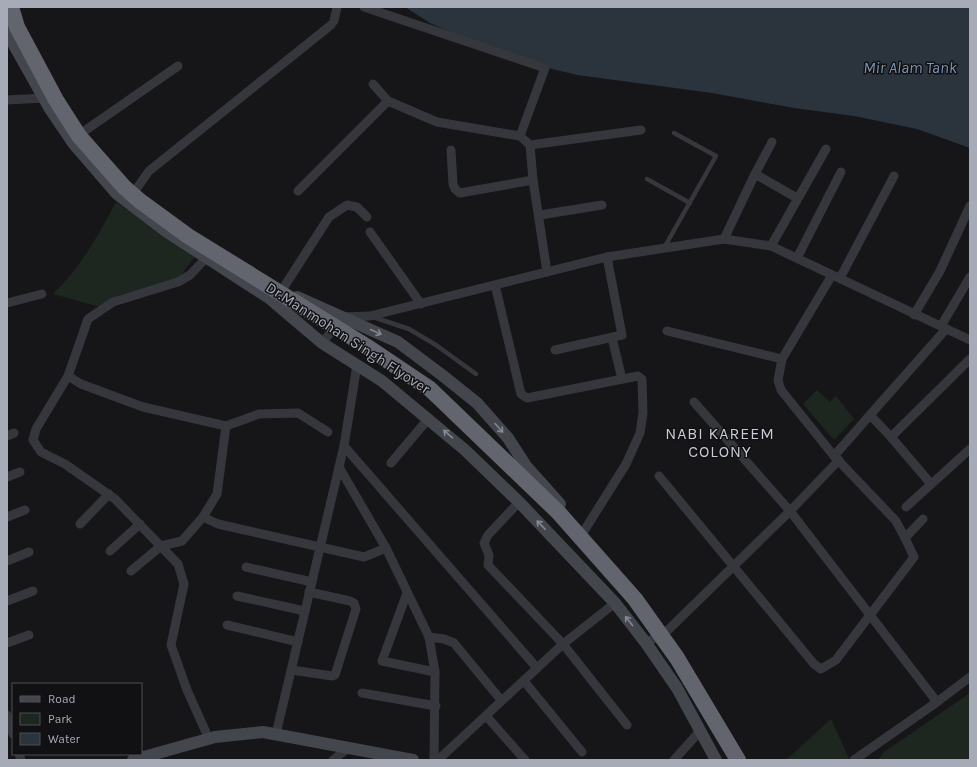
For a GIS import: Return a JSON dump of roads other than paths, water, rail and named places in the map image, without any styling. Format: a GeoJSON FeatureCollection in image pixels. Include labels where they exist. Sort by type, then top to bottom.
{"type":"FeatureCollection","features":[{"type":"Feature","properties":{"kind":"highway","name":"Dr.Manmohan Singh Flyover"},"geometry":{"type":"LineString","coordinates":[[11,7],[17,27],[56,100],[79,136],[124,187],[140,201],[188,236],[366,346],[417,380],[430,389],[459,416],[558,512],[635,599],[677,658],[738,760]]}},
{"type":"Feature","properties":{"kind":"highway","name":"Dr.Manmohan Singh Flyover"},"geometry":{"type":"LineString","coordinates":[[7,17],[26,61],[48,98],[86,154],[122,194],[157,221],[416,391],[503,468],[600,572],[643,622],[671,663],[729,760]]}},
{"type":"Feature","properties":{"kind":"street"},"geometry":{"type":"LineString","coordinates":[[16,7],[28,39],[63,103],[108,164],[135,191],[189,232],[282,290],[398,342],[476,403],[508,438],[526,466],[651,608],[667,631],[746,760]]}},
{"type":"Feature","properties":{"kind":"street"},"geometry":{"type":"LineString","coordinates":[[135,191],[149,171],[332,23],[337,7]]}},
{"type":"Feature","properties":{"kind":"street"},"geometry":{"type":"LineString","coordinates":[[364,7],[545,68],[520,136]]}},
{"type":"Feature","properties":{"kind":"street"},"geometry":{"type":"LineString","coordinates":[[7,26],[14,45],[44,98],[73,143],[117,194],[166,232],[269,298],[322,343],[382,381],[430,419],[465,450],[519,502],[615,603],[646,643],[677,688],[716,760]]}},
{"type":"Feature","properties":{"kind":"street"},"geometry":{"type":"LineString","coordinates":[[83,132],[178,66]]}},
{"type":"Feature","properties":{"kind":"street"},"geometry":{"type":"LineString","coordinates":[[373,84],[388,101],[437,122],[520,136],[530,145],[533,180],[540,215],[547,272]]}},
{"type":"Feature","properties":{"kind":"street"},"geometry":{"type":"LineString","coordinates":[[7,100],[44,98]]}},
{"type":"Feature","properties":{"kind":"street"},"geometry":{"type":"LineString","coordinates":[[298,191],[388,101]]}},
{"type":"Feature","properties":{"kind":"street"},"geometry":{"type":"LineString","coordinates":[[530,145],[641,130]]}},
{"type":"Feature","properties":{"kind":"street"},"geometry":{"type":"LineString","coordinates":[[724,239],[772,142]]}},
{"type":"Feature","properties":{"kind":"street"},"geometry":{"type":"LineString","coordinates":[[771,246],[826,149]]}},
{"type":"Feature","properties":{"kind":"street"},"geometry":{"type":"LineString","coordinates":[[451,150],[453,184],[455,189],[460,193],[533,180]]}},
{"type":"Feature","properties":{"kind":"street"},"geometry":{"type":"LineString","coordinates":[[797,258],[841,172]]}},
{"type":"Feature","properties":{"kind":"street"},"geometry":{"type":"LineString","coordinates":[[755,174],[797,198]]}},
{"type":"Feature","properties":{"kind":"street"},"geometry":{"type":"LineString","coordinates":[[659,476],[814,664],[822,669],[836,660],[869,614],[914,557],[896,521],[837,458],[781,390],[778,380],[782,360],[836,276],[894,176]]}},
{"type":"Feature","properties":{"kind":"street"},"geometry":{"type":"LineString","coordinates":[[282,290],[329,217],[347,205],[357,207],[367,217]]}},
{"type":"Feature","properties":{"kind":"street"},"geometry":{"type":"LineString","coordinates":[[540,215],[602,205]]}},
{"type":"Feature","properties":{"kind":"street"},"geometry":{"type":"LineString","coordinates":[[914,315],[940,271],[970,206]]}},
{"type":"Feature","properties":{"kind":"street"},"geometry":{"type":"LineString","coordinates":[[370,232],[421,304]]}},
{"type":"Feature","properties":{"kind":"street"},"geometry":{"type":"LineString","coordinates":[[322,343],[343,317],[370,316],[607,257],[724,239],[771,246],[836,276],[914,315],[970,340]]}},
{"type":"Feature","properties":{"kind":"street"},"geometry":{"type":"LineString","coordinates":[[555,350],[619,337],[622,332],[607,257]]}},
{"type":"Feature","properties":{"kind":"street"},"geometry":{"type":"LineString","coordinates":[[206,258],[190,275],[113,302],[88,319],[68,376],[36,429],[33,440],[41,452],[64,464],[109,494],[178,564],[184,584],[171,644],[187,690],[209,739]]}},
{"type":"Feature","properties":{"kind":"street"},"geometry":{"type":"LineString","coordinates":[[646,643],[667,631],[790,511],[837,458],[870,415],[943,328],[970,277]]}},
{"type":"Feature","properties":{"kind":"street"},"geometry":{"type":"LineString","coordinates":[[495,285],[521,394],[523,397],[527,398],[638,376],[642,379],[643,413],[640,433],[626,464],[584,531]]}},
{"type":"Feature","properties":{"kind":"street"},"geometry":{"type":"LineString","coordinates":[[7,303],[42,294]]}},
{"type":"Feature","properties":{"kind":"street"},"geometry":{"type":"LineString","coordinates":[[667,331],[782,360]]}},
{"type":"Feature","properties":{"kind":"street"},"geometry":{"type":"LineString","coordinates":[[612,338],[622,380]]}},
{"type":"Feature","properties":{"kind":"street"},"geometry":{"type":"LineString","coordinates":[[891,437],[970,360]]}},
{"type":"Feature","properties":{"kind":"street"},"geometry":{"type":"LineString","coordinates":[[276,734],[344,446],[357,365]]}},
{"type":"Feature","properties":{"kind":"street"},"geometry":{"type":"LineString","coordinates":[[68,376],[81,384],[143,407],[226,426],[259,414],[298,413],[328,432]]}},
{"type":"Feature","properties":{"kind":"street"},"geometry":{"type":"LineString","coordinates":[[694,402],[790,511],[937,702]]}},
{"type":"Feature","properties":{"kind":"street"},"geometry":{"type":"LineString","coordinates":[[870,415],[931,484]]}},
{"type":"Feature","properties":{"kind":"street"},"geometry":{"type":"LineString","coordinates":[[392,463],[430,419]]}},
{"type":"Feature","properties":{"kind":"street"},"geometry":{"type":"LineString","coordinates":[[131,571],[161,546],[182,541],[203,517],[217,494],[226,426]]}},
{"type":"Feature","properties":{"kind":"street"},"geometry":{"type":"LineString","coordinates":[[344,446],[537,668]]}},
{"type":"Feature","properties":{"kind":"street"},"geometry":{"type":"LineString","coordinates":[[906,507],[970,449]]}},
{"type":"Feature","properties":{"kind":"street"},"geometry":{"type":"LineString","coordinates":[[339,467],[386,548],[430,637],[435,672],[436,706],[434,760]]}},
{"type":"Feature","properties":{"kind":"street"},"geometry":{"type":"LineString","coordinates":[[7,477],[20,472]]}},
{"type":"Feature","properties":{"kind":"street"},"geometry":{"type":"LineString","coordinates":[[80,524],[109,494]]}},
{"type":"Feature","properties":{"kind":"street"},"geometry":{"type":"LineString","coordinates":[[519,502],[488,535],[484,543],[489,555],[488,565],[563,644],[627,725]]}},
{"type":"Feature","properties":{"kind":"street"},"geometry":{"type":"LineString","coordinates":[[7,517],[25,510]]}},
{"type":"Feature","properties":{"kind":"street"},"geometry":{"type":"LineString","coordinates":[[203,517],[218,524],[364,557],[386,548]]}},
{"type":"Feature","properties":{"kind":"street"},"geometry":{"type":"LineString","coordinates":[[905,538],[923,519]]}},
{"type":"Feature","properties":{"kind":"street"},"geometry":{"type":"LineString","coordinates":[[110,551],[140,524]]}},
{"type":"Feature","properties":{"kind":"street"},"geometry":{"type":"LineString","coordinates":[[7,561],[29,552]]}},
{"type":"Feature","properties":{"kind":"street"},"geometry":{"type":"LineString","coordinates":[[246,567],[312,582]]}},
{"type":"Feature","properties":{"kind":"street"},"geometry":{"type":"LineString","coordinates":[[7,601],[33,591]]}},
{"type":"Feature","properties":{"kind":"street"},"geometry":{"type":"LineString","coordinates":[[292,670],[332,676],[335,675],[356,609],[354,603],[350,601],[309,592]]}},
{"type":"Feature","properties":{"kind":"street"},"geometry":{"type":"LineString","coordinates":[[407,593],[382,661],[435,672]]}},
{"type":"Feature","properties":{"kind":"street"},"geometry":{"type":"LineString","coordinates":[[237,596],[305,611]]}},
{"type":"Feature","properties":{"kind":"street"},"geometry":{"type":"LineString","coordinates":[[438,760],[563,644],[615,603]]}},
{"type":"Feature","properties":{"kind":"street"},"geometry":{"type":"LineString","coordinates":[[227,625],[298,642]]}},
{"type":"Feature","properties":{"kind":"street"},"geometry":{"type":"LineString","coordinates":[[7,643],[29,635]]}},
{"type":"Feature","properties":{"kind":"street"},"geometry":{"type":"LineString","coordinates":[[430,637],[444,639],[454,643],[501,700]]}},
{"type":"Feature","properties":{"kind":"street"},"geometry":{"type":"LineString","coordinates":[[854,760],[970,677]]}},
{"type":"Feature","properties":{"kind":"street"},"geometry":{"type":"LineString","coordinates":[[524,681],[582,752]]}},
{"type":"Feature","properties":{"kind":"street"},"geometry":{"type":"LineString","coordinates":[[362,693],[436,706]]}},
{"type":"Feature","properties":{"kind":"street"},"geometry":{"type":"LineString","coordinates":[[7,715],[12,731]]}},
{"type":"Feature","properties":{"kind":"street"},"geometry":{"type":"LineString","coordinates":[[487,716],[525,760]]}},
{"type":"Feature","properties":{"kind":"street"},"geometry":{"type":"LineString","coordinates":[[674,760],[700,731]]}},
{"type":"Feature","properties":{"kind":"street"},"geometry":{"type":"LineString","coordinates":[[135,760],[209,739],[263,732],[347,749],[413,760]]}},
{"type":"Feature","properties":{"kind":"street"},"geometry":{"type":"LineString","coordinates":[[333,760],[347,749]]}},
{"type":"Feature","properties":{"kind":"lane"},"geometry":{"type":"LineString","coordinates":[[664,248],[716,156],[674,133]]}},
{"type":"Feature","properties":{"kind":"lane"},"geometry":{"type":"LineString","coordinates":[[647,179],[690,203]]}},
{"type":"Feature","properties":{"kind":"lane"},"geometry":{"type":"LineString","coordinates":[[370,316],[409,328],[436,345],[476,374]]}},
{"type":"Feature","properties":{"kind":"water","name":"Mir Alam Tank"},"geometry":{"type":"Polygon","coordinates":[[[405,7],[970,7],[970,148],[917,129],[854,116],[794,108],[712,93],[577,75],[511,59],[430,23],[405,7]]]}},
{"type":"Feature","properties":{"kind":"district","name":"NABI KAREEM COLONY"},"geometry":{"type":"Point","coordinates":[720,442]}}]}
